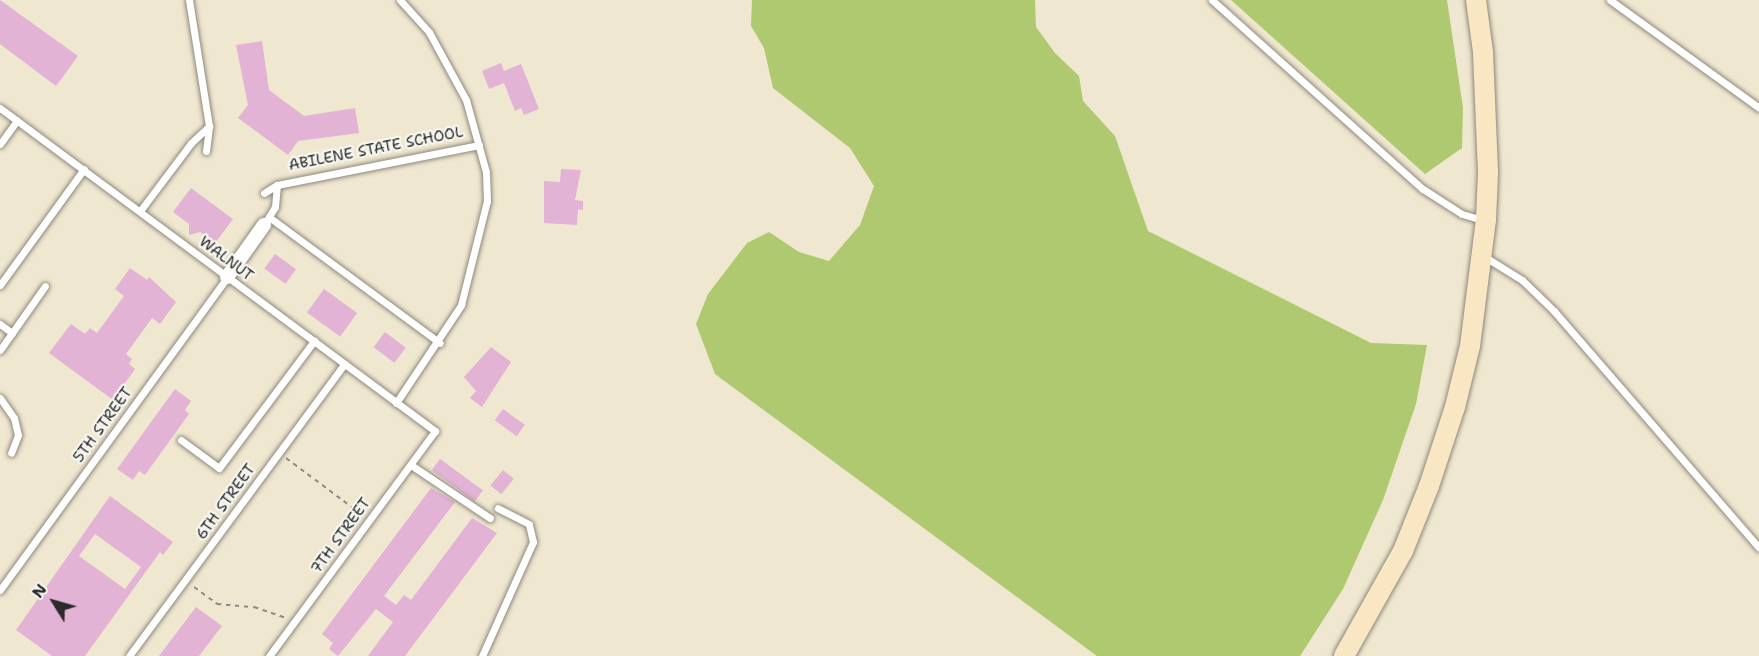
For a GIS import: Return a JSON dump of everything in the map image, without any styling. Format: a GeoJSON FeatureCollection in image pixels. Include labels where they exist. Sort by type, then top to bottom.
{"type":"FeatureCollection","features":[{"type":"Feature","properties":{"kind":"main road"},"geometry":{"type":"LineString","coordinates":[[1344,656],[1403,551],[1429,486],[1455,407],[1470,346],[1486,220],[1487,116],[1476,0]]}},
{"type":"Feature","properties":{"kind":"street","name":"ABILENE STATE SCHOOL"},"geometry":{"type":"LineString","coordinates":[[227,277],[267,221]]}},
{"type":"Feature","properties":{"kind":"lane"},"geometry":{"type":"LineString","coordinates":[[189,0],[209,126],[206,151]]}},
{"type":"Feature","properties":{"kind":"lane","name":"ABILENE STATE SCHOOL"},"geometry":{"type":"LineString","coordinates":[[396,403],[440,343],[461,305],[485,212],[486,172],[466,100],[450,64],[400,0]]}},
{"type":"Feature","properties":{"kind":"lane"},"geometry":{"type":"LineString","coordinates":[[1212,0],[1423,189],[1462,214],[1486,220]]}},
{"type":"Feature","properties":{"kind":"lane"},"geometry":{"type":"LineString","coordinates":[[1610,0],[1759,108]]}},
{"type":"Feature","properties":{"kind":"lane","name":"WALNUT"},"geometry":{"type":"LineString","coordinates":[[0,108],[435,431]]}},
{"type":"Feature","properties":{"kind":"lane"},"geometry":{"type":"LineString","coordinates":[[0,144],[17,121]]}},
{"type":"Feature","properties":{"kind":"lane"},"geometry":{"type":"LineString","coordinates":[[140,211],[191,143],[209,126]]}},
{"type":"Feature","properties":{"kind":"lane","name":"ABILENE STATE SCHOOL"},"geometry":{"type":"LineString","coordinates":[[267,221],[276,202],[277,185],[479,145]]}},
{"type":"Feature","properties":{"kind":"lane"},"geometry":{"type":"LineString","coordinates":[[0,285],[84,169]]}},
{"type":"Feature","properties":{"kind":"lane"},"geometry":{"type":"LineString","coordinates":[[264,193],[277,185]]}},
{"type":"Feature","properties":{"kind":"lane"},"geometry":{"type":"LineString","coordinates":[[267,221],[440,343]]}},
{"type":"Feature","properties":{"kind":"lane"},"geometry":{"type":"LineString","coordinates":[[1482,256],[1522,280],[1554,311],[1759,548]]}},
{"type":"Feature","properties":{"kind":"lane","name":"5TH STREET"},"geometry":{"type":"LineString","coordinates":[[1,587],[227,277]]}},
{"type":"Feature","properties":{"kind":"lane"},"geometry":{"type":"LineString","coordinates":[[0,350],[45,286]]}},
{"type":"Feature","properties":{"kind":"lane"},"geometry":{"type":"LineString","coordinates":[[0,324],[12,333]]}},
{"type":"Feature","properties":{"kind":"lane"},"geometry":{"type":"LineString","coordinates":[[181,440],[219,468],[314,341]]}},
{"type":"Feature","properties":{"kind":"lane","name":"6TH STREET"},"geometry":{"type":"LineString","coordinates":[[129,656],[344,364]]}},
{"type":"Feature","properties":{"kind":"lane"},"geometry":{"type":"LineString","coordinates":[[0,398],[14,418],[18,435],[11,453]]}},
{"type":"Feature","properties":{"kind":"lane","name":"7TH STREET"},"geometry":{"type":"LineString","coordinates":[[269,656],[435,431]]}},
{"type":"Feature","properties":{"kind":"lane"},"geometry":{"type":"LineString","coordinates":[[411,465],[490,518]]}},
{"type":"Feature","properties":{"kind":"lane"},"geometry":{"type":"LineString","coordinates":[[482,656],[533,542],[529,525],[498,508]]}},
{"type":"Feature","properties":{"kind":"path"},"geometry":{"type":"LineString","coordinates":[[279,453],[369,520]]}},
{"type":"Feature","properties":{"kind":"path"},"geometry":{"type":"LineString","coordinates":[[185,580],[217,604],[254,607],[294,623]]}},
{"type":"Feature","properties":{"kind":"green space"},"geometry":{"type":"Polygon","coordinates":[[[752,0],[1035,0],[1036,27],[1055,53],[1079,76],[1083,101],[1115,136],[1148,231],[1371,343],[1427,345],[1416,404],[1383,500],[1343,589],[1300,656],[1097,656],[715,374],[696,324],[708,294],[747,243],[769,232],[799,252],[829,261],[860,225],[874,186],[850,148],[773,88],[764,48],[751,26],[752,0]]]}},
{"type":"Feature","properties":{"kind":"green space"},"geometry":{"type":"Polygon","coordinates":[[[1231,0],[1447,0],[1463,108],[1462,148],[1425,174],[1231,0]]]}},
{"type":"Feature","properties":{"kind":"building"},"geometry":{"type":"Polygon","coordinates":[[[0,0],[78,56],[56,86],[0,44],[0,0]]]}},
{"type":"Feature","properties":{"kind":"building"},"geometry":{"type":"Polygon","coordinates":[[[262,41],[269,90],[304,116],[355,108],[359,133],[298,141],[288,155],[238,118],[248,105],[236,45],[262,41]]]}},
{"type":"Feature","properties":{"kind":"building"},"geometry":{"type":"Polygon","coordinates":[[[501,63],[504,71],[521,64],[539,109],[524,115],[521,108],[515,111],[504,83],[489,89],[482,71],[501,63]]]}},
{"type":"Feature","properties":{"kind":"building"},"geometry":{"type":"Polygon","coordinates":[[[561,169],[581,170],[575,200],[583,201],[583,210],[578,209],[577,225],[544,223],[544,181],[560,182],[561,169]]]}},
{"type":"Feature","properties":{"kind":"building"},"geometry":{"type":"Polygon","coordinates":[[[191,188],[233,219],[215,243],[200,232],[189,235],[189,224],[173,212],[191,188]]]}},
{"type":"Feature","properties":{"kind":"building"},"geometry":{"type":"Polygon","coordinates":[[[275,254],[296,269],[285,284],[264,269],[275,254]]]}},
{"type":"Feature","properties":{"kind":"building"},"geometry":{"type":"Polygon","coordinates":[[[130,268],[147,280],[149,277],[176,302],[160,324],[152,318],[126,354],[132,359],[129,364],[135,369],[113,400],[49,353],[71,324],[85,334],[90,328],[97,333],[124,296],[115,289],[130,268]]]}},
{"type":"Feature","properties":{"kind":"building"},"geometry":{"type":"Polygon","coordinates":[[[324,289],[357,313],[340,337],[307,312],[324,289]]]}},
{"type":"Feature","properties":{"kind":"building"},"geometry":{"type":"Polygon","coordinates":[[[385,332],[406,348],[394,363],[374,347],[385,332]]]}},
{"type":"Feature","properties":{"kind":"building"},"geometry":{"type":"Polygon","coordinates":[[[491,347],[511,362],[482,407],[470,398],[476,391],[464,377],[491,347]]]}},
{"type":"Feature","properties":{"kind":"building"},"geometry":{"type":"Polygon","coordinates":[[[175,389],[191,401],[185,410],[189,414],[145,475],[139,471],[133,480],[117,469],[175,389]]]}},
{"type":"Feature","properties":{"kind":"building"},"geometry":{"type":"Polygon","coordinates":[[[503,409],[525,425],[517,436],[495,420],[503,409]]]}},
{"type":"Feature","properties":{"kind":"building"},"geometry":{"type":"Polygon","coordinates":[[[440,459],[483,490],[475,501],[432,470],[440,459]]]}},
{"type":"Feature","properties":{"kind":"building"},"geometry":{"type":"Polygon","coordinates":[[[503,470],[514,479],[501,494],[490,486],[503,470]]]}},
{"type":"Feature","properties":{"kind":"building"},"geometry":{"type":"Polygon","coordinates":[[[431,488],[455,502],[384,596],[396,605],[404,595],[411,600],[472,518],[497,533],[405,656],[368,656],[393,622],[376,609],[338,656],[329,649],[333,643],[322,634],[431,488]]]}},
{"type":"Feature","properties":{"kind":"building"},"geometry":{"type":"Polygon","coordinates":[[[110,496],[173,542],[163,555],[160,552],[85,656],[52,656],[16,630],[110,496]],[[95,534],[79,556],[125,589],[141,567],[95,534]]]}},
{"type":"Feature","properties":{"kind":"building"},"geometry":{"type":"Polygon","coordinates":[[[196,607],[222,626],[199,656],[159,656],[196,607]]]}}]}
